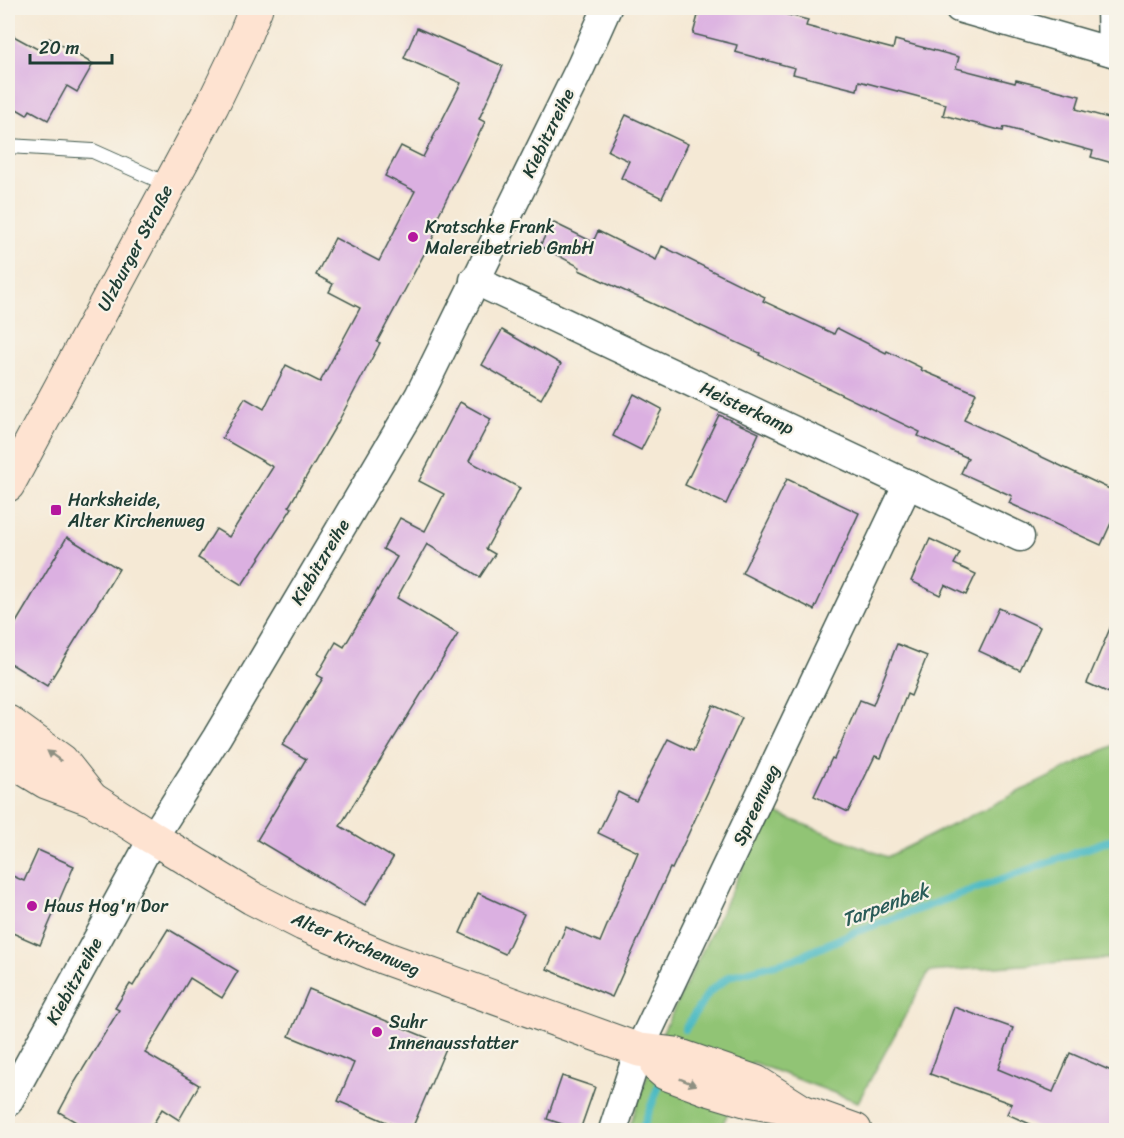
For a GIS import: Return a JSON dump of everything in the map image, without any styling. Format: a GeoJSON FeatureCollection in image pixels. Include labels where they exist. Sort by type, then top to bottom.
{"type":"FeatureCollection","features":[{"type":"Feature","properties":{"kind":"main road","name":"Ulzburger Straße"},"geometry":{"type":"LineString","coordinates":[[8,485],[212,106],[256,8]]}},
{"type":"Feature","properties":{"kind":"main road","name":"Alter Kirchenweg"},"geometry":{"type":"LineString","coordinates":[[8,722],[62,761],[92,799]]}},
{"type":"Feature","properties":{"kind":"main road","name":"Alter Kirchenweg"},"geometry":{"type":"LineString","coordinates":[[8,759],[46,782],[92,799],[252,898],[348,944],[639,1050],[675,1054],[756,1082],[802,1112],[855,1131]]}},
{"type":"Feature","properties":{"kind":"street","name":"Kiebitzreihe"},"geometry":{"type":"LineString","coordinates":[[8,1102],[153,838],[217,737],[419,396],[581,66],[607,8]]}},
{"type":"Feature","properties":{"kind":"street"},"geometry":{"type":"LineString","coordinates":[[959,8],[1114,53],[1111,8]]}},
{"type":"Feature","properties":{"kind":"street","name":"Heisterkamp"},"geometry":{"type":"LineString","coordinates":[[474,280],[1020,537]]}},
{"type":"Feature","properties":{"kind":"street","name":"Spreenweg"},"geometry":{"type":"LineString","coordinates":[[613,1131],[639,1050],[909,484]]}},
{"type":"Feature","properties":{"kind":"lane"},"geometry":{"type":"LineString","coordinates":[[8,146],[93,151],[169,185]]}},
{"type":"Feature","properties":{"kind":"green space"},"geometry":{"type":"Polygon","coordinates":[[[1116,744],[1116,958],[929,972],[858,1102],[752,1062],[720,1130],[628,1130],[662,1034],[770,811],[887,857],[1116,744]]]}},
{"type":"Feature","properties":{"kind":"building"},"geometry":{"type":"Polygon","coordinates":[[[700,8],[761,8],[808,20],[806,26],[893,49],[895,40],[959,57],[956,68],[1080,96],[1076,109],[1116,120],[1116,164],[1091,157],[1093,151],[1004,127],[1003,131],[943,115],[946,104],[859,81],[857,90],[793,74],[795,68],[735,52],[737,45],[693,34],[700,8]]]}},
{"type":"Feature","properties":{"kind":"building"},"geometry":{"type":"Polygon","coordinates":[[[417,28],[503,66],[479,119],[485,122],[432,228],[437,230],[377,342],[380,343],[337,424],[289,506],[292,508],[242,585],[198,558],[216,529],[229,537],[273,467],[222,438],[245,398],[264,409],[286,365],[320,382],[360,308],[329,292],[333,284],[316,275],[335,238],[379,261],[415,191],[385,176],[401,146],[423,157],[461,83],[404,58],[417,28]]]}},
{"type":"Feature","properties":{"kind":"building"},"geometry":{"type":"Polygon","coordinates":[[[8,33],[41,51],[49,38],[93,64],[77,92],[67,86],[48,120],[30,110],[27,115],[8,104],[8,33]]]}},
{"type":"Feature","properties":{"kind":"building"},"geometry":{"type":"Polygon","coordinates":[[[626,115],[688,144],[662,198],[621,178],[629,161],[608,151],[626,115]]]}},
{"type":"Feature","properties":{"kind":"building"},"geometry":{"type":"Polygon","coordinates":[[[552,222],[593,242],[598,231],[656,260],[662,246],[765,297],[763,301],[834,334],[837,328],[922,368],[921,370],[976,393],[964,420],[1116,492],[1116,512],[1101,545],[1009,503],[1012,496],[961,473],[968,458],[918,436],[920,432],[759,355],[760,353],[579,270],[580,267],[540,246],[552,222]]]}},
{"type":"Feature","properties":{"kind":"building"},"geometry":{"type":"Polygon","coordinates":[[[502,330],[561,364],[541,399],[482,365],[502,330]]]}},
{"type":"Feature","properties":{"kind":"building"},"geometry":{"type":"Polygon","coordinates":[[[634,394],[662,409],[641,450],[613,436],[634,394]]]}},
{"type":"Feature","properties":{"kind":"building"},"geometry":{"type":"Polygon","coordinates":[[[460,402],[491,419],[469,461],[520,488],[486,549],[495,554],[480,577],[427,544],[397,598],[458,634],[340,826],[393,858],[365,905],[257,840],[306,759],[282,745],[323,678],[317,675],[336,642],[344,647],[397,557],[383,549],[400,518],[425,531],[444,494],[419,481],[460,402]]]}},
{"type":"Feature","properties":{"kind":"building"},"geometry":{"type":"Polygon","coordinates":[[[719,415],[759,433],[726,504],[685,485],[719,415]]]}},
{"type":"Feature","properties":{"kind":"building"},"geometry":{"type":"Polygon","coordinates":[[[787,479],[859,513],[814,610],[742,573],[787,479]]]}},
{"type":"Feature","properties":{"kind":"building"},"geometry":{"type":"Polygon","coordinates":[[[67,537],[119,569],[47,686],[8,662],[8,636],[67,537]]]}},
{"type":"Feature","properties":{"kind":"building"},"geometry":{"type":"Polygon","coordinates":[[[930,539],[960,553],[954,564],[976,574],[966,595],[945,585],[940,595],[911,581],[930,539]]]}},
{"type":"Feature","properties":{"kind":"building"},"geometry":{"type":"Polygon","coordinates":[[[999,608],[1040,627],[1020,670],[979,651],[999,608]]]}},
{"type":"Feature","properties":{"kind":"building"},"geometry":{"type":"Polygon","coordinates":[[[1116,614],[1116,696],[1087,683],[1116,614]]]}},
{"type":"Feature","properties":{"kind":"building"},"geometry":{"type":"Polygon","coordinates":[[[897,644],[927,656],[911,696],[907,694],[881,758],[875,756],[848,812],[814,796],[832,758],[834,759],[860,700],[873,705],[897,644]]]}},
{"type":"Feature","properties":{"kind":"building"},"geometry":{"type":"Polygon","coordinates":[[[713,705],[742,718],[672,869],[670,868],[612,997],[547,969],[566,927],[600,942],[638,852],[598,833],[618,792],[636,801],[668,739],[693,751],[713,705]]]}},
{"type":"Feature","properties":{"kind":"building","name":"Haus Hog'n Dor"},"geometry":{"type":"Polygon","coordinates":[[[38,850],[74,866],[40,945],[8,931],[8,874],[24,881],[38,850]]]}},
{"type":"Feature","properties":{"kind":"building"},"geometry":{"type":"Polygon","coordinates":[[[478,893],[524,914],[505,954],[460,933],[478,893]]]}},
{"type":"Feature","properties":{"kind":"building"},"geometry":{"type":"Polygon","coordinates":[[[168,929],[238,971],[222,998],[190,978],[145,1053],[199,1085],[179,1120],[162,1109],[149,1131],[91,1131],[59,1112],[119,1010],[115,1008],[130,984],[133,986],[168,929]]]}},
{"type":"Feature","properties":{"kind":"building"},"geometry":{"type":"Polygon","coordinates":[[[309,989],[447,1046],[411,1131],[338,1101],[354,1063],[289,1036],[309,989]]]}},
{"type":"Feature","properties":{"kind":"building"},"geometry":{"type":"Polygon","coordinates":[[[954,1007],[1013,1028],[998,1069],[1053,1092],[1070,1053],[1116,1073],[1116,1131],[1046,1131],[1007,1114],[1012,1104],[930,1074],[954,1007]]]}},
{"type":"Feature","properties":{"kind":"building"},"geometry":{"type":"Polygon","coordinates":[[[562,1076],[595,1087],[580,1130],[547,1119],[562,1076]]]}},
{"type":"Feature","properties":{"kind":"waterway","name":"Tarpenbek"},"geometry":{"type":"LineString","coordinates":[[685,1029],[709,992],[730,976],[795,959],[855,932],[1116,838]]}},
{"type":"Feature","properties":{"kind":"waterway","name":"Tarpenbek"},"geometry":{"type":"LineString","coordinates":[[642,1130],[659,1085]]}},
{"type":"Feature","properties":{"kind":"place","name":"Kratschke Frank Malereibetrieb GmbH"},"geometry":{"type":"Point","coordinates":[413,237]}},
{"type":"Feature","properties":{"kind":"place","name":"Harksheide, Alter Kirchenweg"},"geometry":{"type":"Point","coordinates":[56,510]}},
{"type":"Feature","properties":{"kind":"place","name":"Haus Hog'n Dor"},"geometry":{"type":"Point","coordinates":[32,906]}},
{"type":"Feature","properties":{"kind":"place","name":"Suhr Innenausstatter"},"geometry":{"type":"Point","coordinates":[377,1032]}}]}
